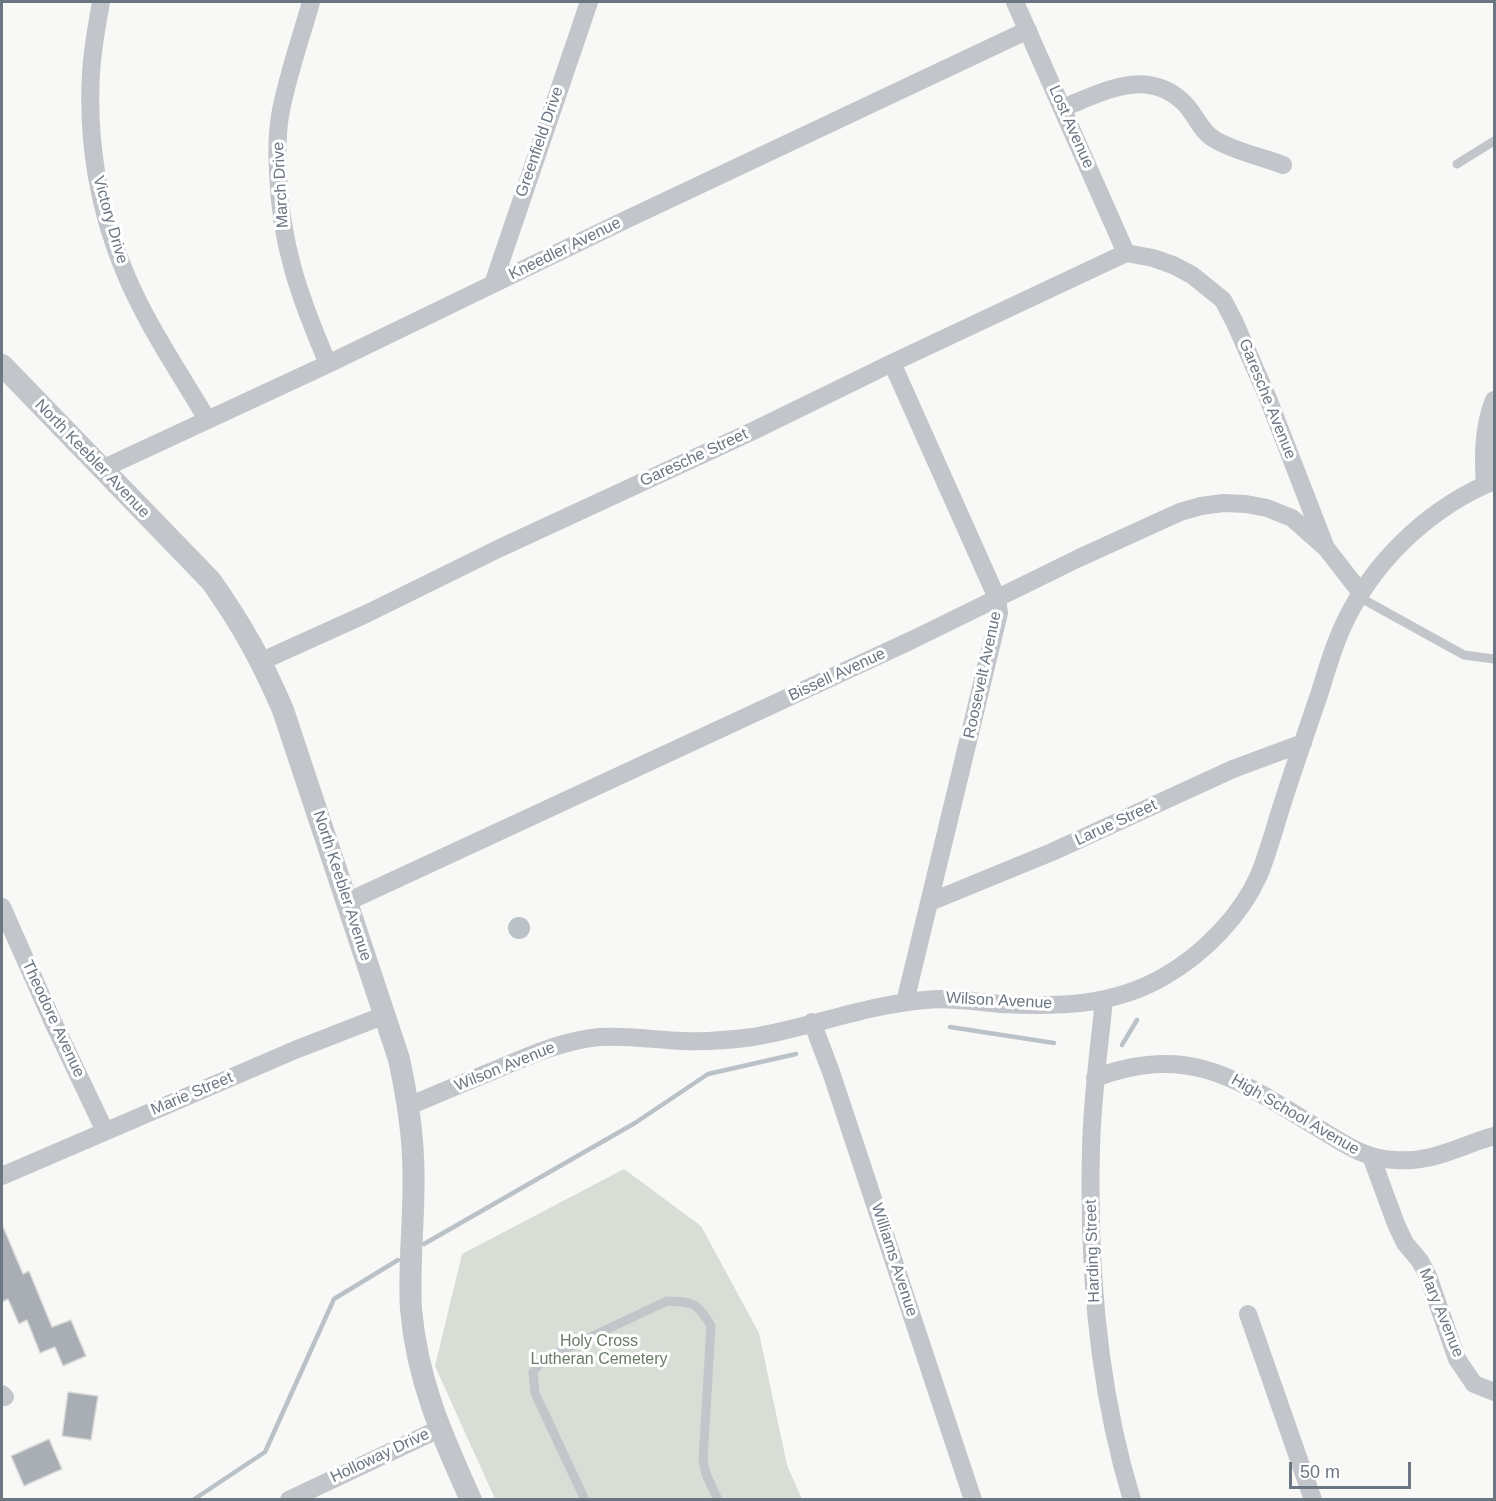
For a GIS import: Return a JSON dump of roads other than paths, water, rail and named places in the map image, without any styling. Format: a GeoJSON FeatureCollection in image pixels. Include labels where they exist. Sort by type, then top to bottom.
{"type":"FeatureCollection","features":[{"type":"Feature","properties":{"kind":"street","name":"Victory Drive"},"geometry":{"type":"LineString","coordinates":[[101,2],[91,73],[90,113],[93,155],[100,196],[111,236],[126,275],[143,310],[207,419]]}},
{"type":"Feature","properties":{"kind":"street","name":"March Drive"},"geometry":{"type":"LineString","coordinates":[[311,2],[280,117],[277,156],[279,199],[291,269],[305,310],[328,364]]}},
{"type":"Feature","properties":{"kind":"street","name":"Greenfield Drive"},"geometry":{"type":"LineString","coordinates":[[493,284],[590,2]]}},
{"type":"Feature","properties":{"kind":"street","name":"Lost Avenue"},"geometry":{"type":"LineString","coordinates":[[1015,2],[1126,253]]}},
{"type":"Feature","properties":{"kind":"street","name":"Kneedler Avenue"},"geometry":{"type":"LineString","coordinates":[[102,469],[328,364],[1028,30]]}},
{"type":"Feature","properties":{"kind":"street"},"geometry":{"type":"LineString","coordinates":[[1062,108],[1122,85],[1140,83],[1154,85],[1182,101],[1203,130],[1214,139],[1283,165]]}},
{"type":"Feature","properties":{"kind":"street","name":"Garesche Street"},"geometry":{"type":"LineString","coordinates":[[262,661],[366,614],[500,548],[755,430],[1126,253]]}},
{"type":"Feature","properties":{"kind":"street","name":"Garesche Avenue"},"geometry":{"type":"LineString","coordinates":[[1126,253],[1153,258],[1192,274],[1223,300],[1267,396],[1326,548],[1360,595]]}},
{"type":"Feature","properties":{"kind":"street","name":"Roosevelt Avenue"},"geometry":{"type":"LineString","coordinates":[[892,363],[997,598],[999,613],[905,1002]]}},
{"type":"Feature","properties":{"kind":"street","name":"North Keebler Avenue"},"geometry":{"type":"LineString","coordinates":[[2,365],[210,581],[239,622],[262,661],[283,710],[399,1059],[409,1106],[413,1159],[410,1269],[411,1309],[417,1349],[425,1389],[439,1429],[471,1500]]}},
{"type":"Feature","properties":{"kind":"street"},"geometry":{"type":"LineString","coordinates":[[1490,483],[1484,458],[1486,432],[1494,400]]}},
{"type":"Feature","properties":{"kind":"street","name":"Wilson Avenue"},"geometry":{"type":"LineString","coordinates":[[409,1106],[543,1049],[601,1037],[718,1041],[756,1036],[905,1002],[957,998],[998,1004],[1039,1005],[1104,1000],[1166,976],[1201,950],[1234,915],[1258,876],[1338,637],[1360,595],[1382,564],[1428,519],[1453,502],[1490,483]]}},
{"type":"Feature","properties":{"kind":"street","name":"Bissell Avenue"},"geometry":{"type":"LineString","coordinates":[[347,902],[912,640],[1180,512],[1223,503],[1267,508],[1292,518],[1326,548]]}},
{"type":"Feature","properties":{"kind":"street","name":"Larue Street"},"geometry":{"type":"LineString","coordinates":[[930,903],[1052,852],[1233,769],[1303,743]]}},
{"type":"Feature","properties":{"kind":"street","name":"Theodore Avenue"},"geometry":{"type":"LineString","coordinates":[[2,907],[105,1131]]}},
{"type":"Feature","properties":{"kind":"street","name":"Harding Street"},"geometry":{"type":"LineString","coordinates":[[1104,1000],[1095,1078],[1091,1159],[1094,1297],[1111,1419],[1132,1500]]}},
{"type":"Feature","properties":{"kind":"street","name":"Marie Street"},"geometry":{"type":"LineString","coordinates":[[2,1176],[295,1050],[385,1015]]}},
{"type":"Feature","properties":{"kind":"street","name":"Williams Avenue"},"geometry":{"type":"LineString","coordinates":[[812,1022],[831,1072],[973,1500]]}},
{"type":"Feature","properties":{"kind":"street","name":"High School Avenue"},"geometry":{"type":"LineString","coordinates":[[1095,1078],[1118,1070],[1149,1064],[1190,1065],[1213,1071],[1236,1079],[1359,1153],[1392,1160],[1415,1161],[1437,1157],[1494,1136]]}},
{"type":"Feature","properties":{"kind":"street","name":"Mary Avenue"},"geometry":{"type":"LineString","coordinates":[[1371,1156],[1405,1243],[1420,1261],[1428,1276],[1457,1359],[1474,1384],[1494,1392]]}},
{"type":"Feature","properties":{"kind":"street"},"geometry":{"type":"LineString","coordinates":[[1248,1314],[1314,1500]]}},
{"type":"Feature","properties":{"kind":"street","name":"Holloway Drive"},"geometry":{"type":"LineString","coordinates":[[289,1500],[439,1429]]}},
{"type":"Feature","properties":{"kind":"lane"},"geometry":{"type":"LineString","coordinates":[[1456,164],[1494,141]]}},
{"type":"Feature","properties":{"kind":"lane"},"geometry":{"type":"LineString","coordinates":[[1360,595],[1464,655],[1494,659]]}},
{"type":"Feature","properties":{"kind":"lane"},"geometry":{"type":"LineString","coordinates":[[585,1500],[535,1393],[533,1372],[544,1359],[667,1301],[687,1301],[701,1309],[711,1326],[703,1460],[706,1474],[718,1500]]}},
{"type":"Feature","properties":{"kind":"waterway"},"geometry":{"type":"LineString","coordinates":[[1122,1045],[1137,1020]]}},
{"type":"Feature","properties":{"kind":"waterway"},"geometry":{"type":"LineString","coordinates":[[950,1027],[1054,1043]]}},
{"type":"Feature","properties":{"kind":"waterway"},"geometry":{"type":"LineString","coordinates":[[424,1244],[635,1123],[708,1074],[796,1054]]}},
{"type":"Feature","properties":{"kind":"waterway"},"geometry":{"type":"LineString","coordinates":[[193,1500],[265,1452],[334,1299],[398,1260]]}},
{"type":"Feature","properties":{"kind":"park label","name":"Holy Cross Lutheran Cemetery"},"geometry":{"type":"Point","coordinates":[599,1351]}}]}
